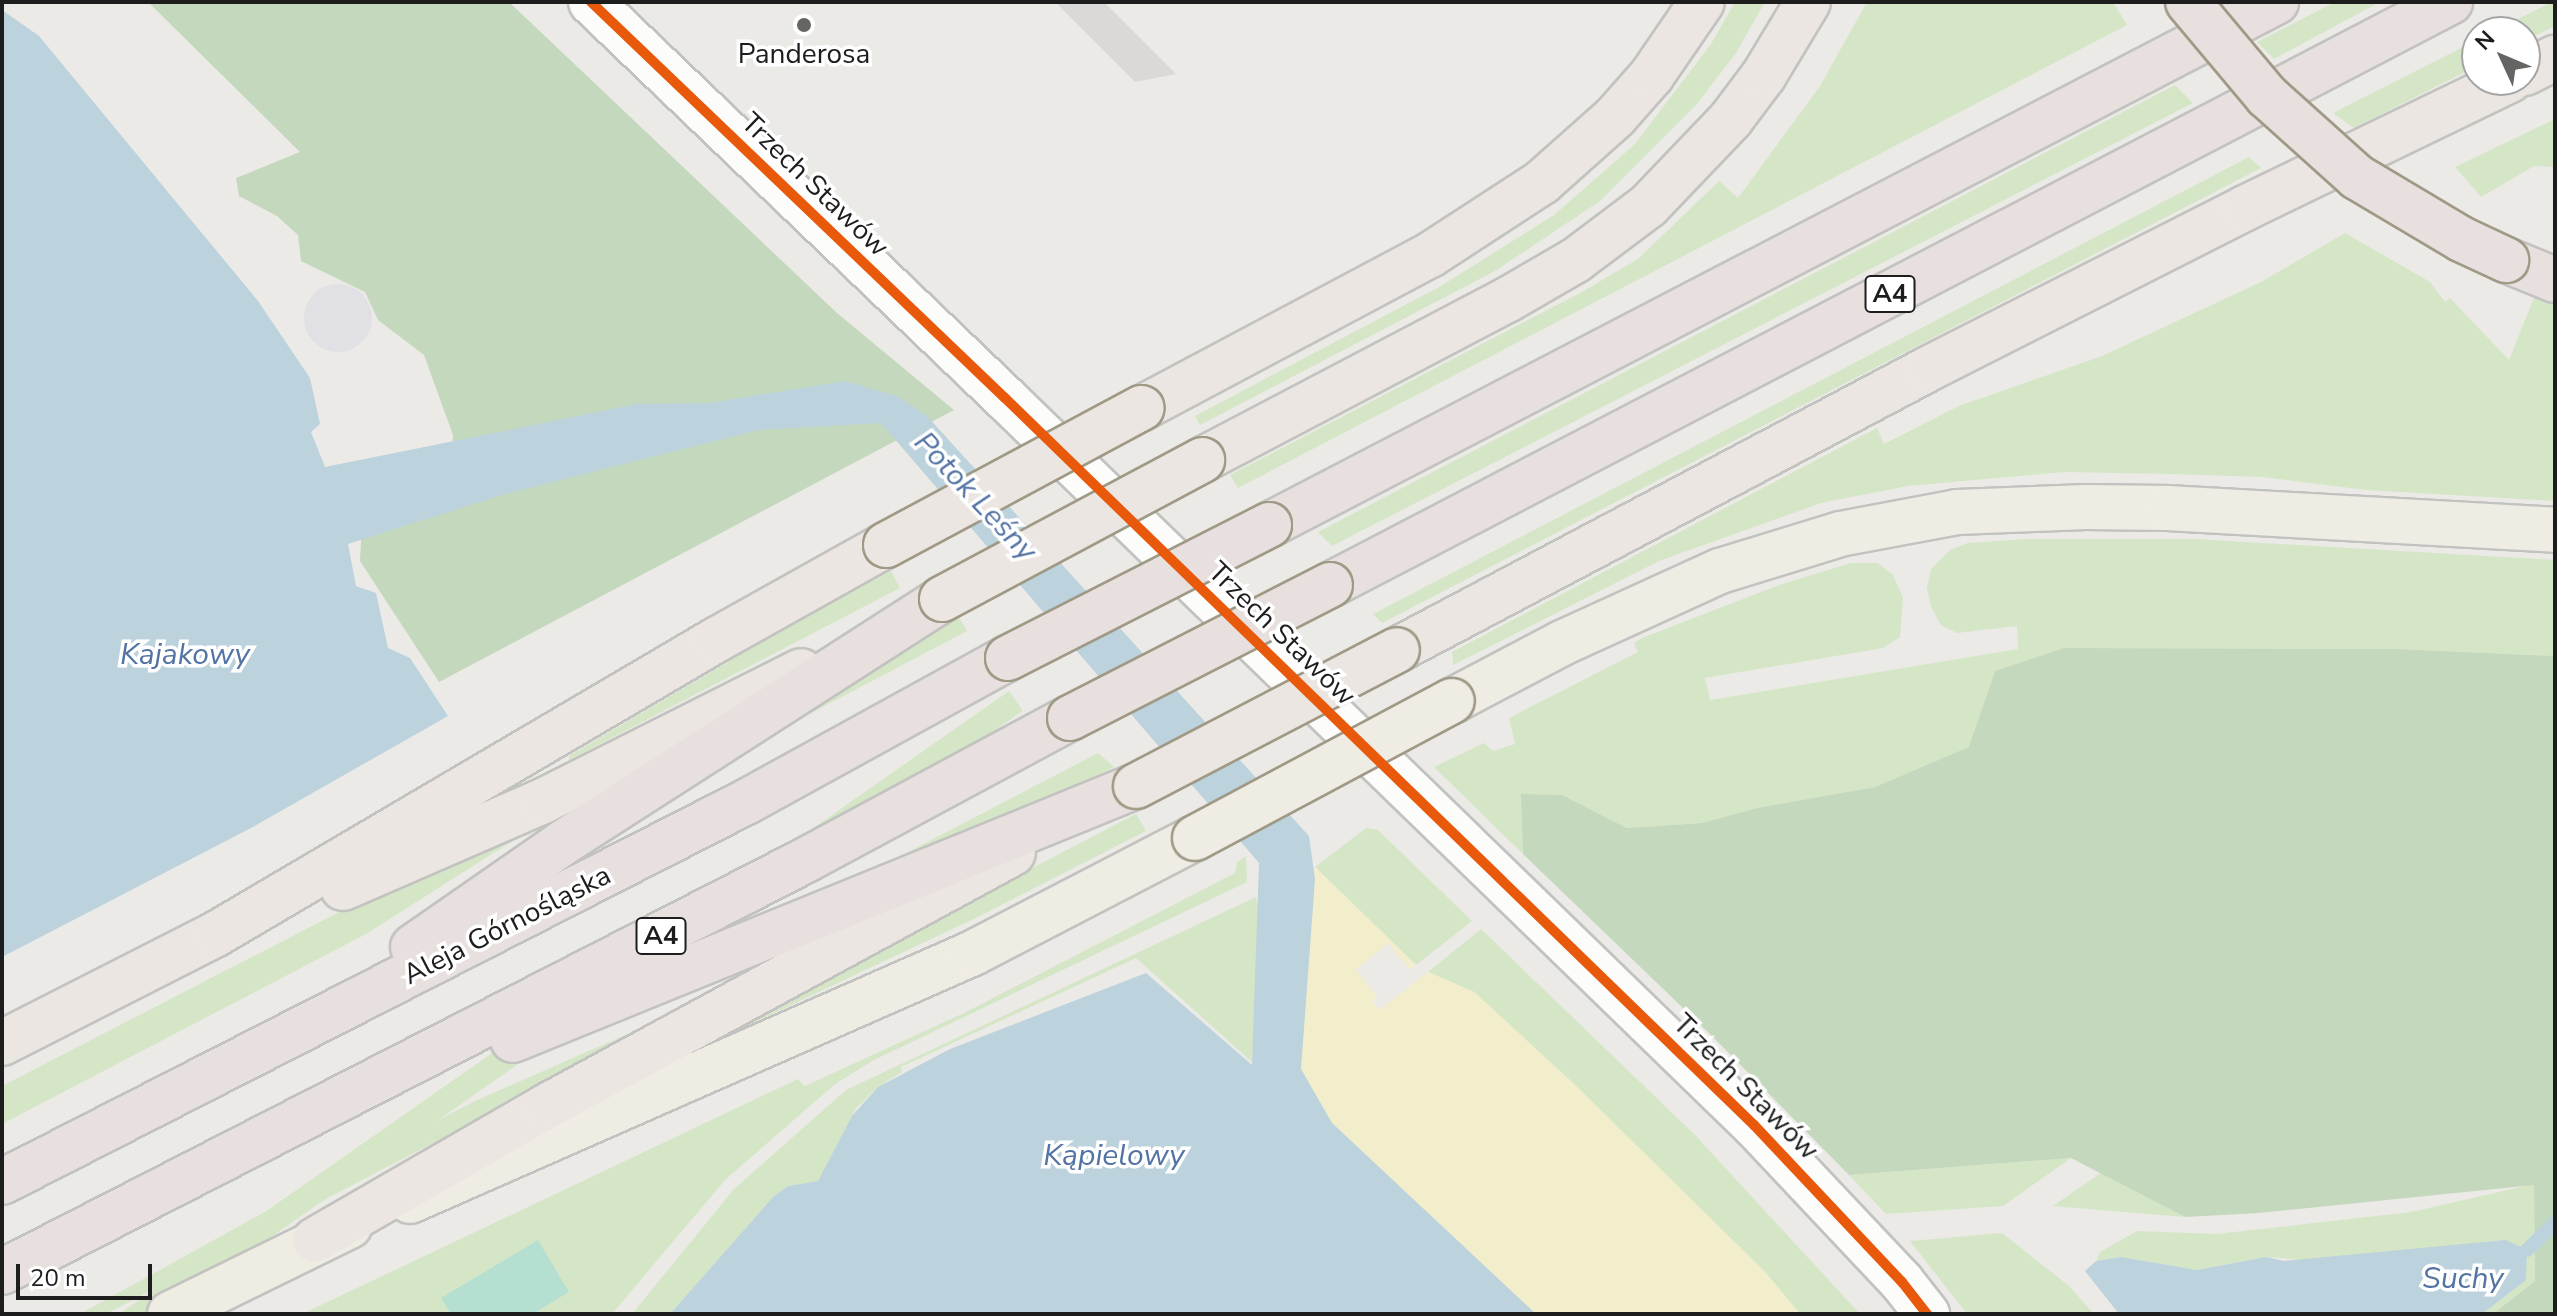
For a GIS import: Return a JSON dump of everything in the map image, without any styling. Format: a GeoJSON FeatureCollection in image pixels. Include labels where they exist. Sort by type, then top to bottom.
{"type":"FeatureCollection","features":[{"type":"Feature","properties":{"kind":"highway"},"geometry":{"type":"LineString","coordinates":[[2,1043],[216,934],[382,840],[716,640],[886,545],[1430,255],[1542,182],[1615,117],[1652,75],[1702,2]]}},
{"type":"Feature","properties":{"kind":"highway"},"geometry":{"type":"LineString","coordinates":[[216,934],[381,874],[543,801],[942,599],[1507,300],[1576,260],[1648,206],[1731,119],[1764,75],[1808,2]]}},
{"type":"Feature","properties":{"kind":"highway"},"geometry":{"type":"LineString","coordinates":[[2188,2],[2267,96],[2357,177],[2461,239],[2555,280]]}},
{"type":"Feature","properties":{"kind":"highway","name":"Aleja Górnośląska"},"geometry":{"type":"LineString","coordinates":[[2,1182],[746,802],[1008,658],[2276,2]]}},
{"type":"Feature","properties":{"kind":"highway","name":"A4"},"geometry":{"type":"LineString","coordinates":[[2,1272],[248,1149],[792,868],[1070,718],[2450,2]]}},
{"type":"Feature","properties":{"kind":"highway"},"geometry":{"type":"LineString","coordinates":[[315,1240],[547,1106],[1136,786],[1944,361],[2245,208],[2477,96]]}},
{"type":"Feature","properties":{"kind":"highway"},"geometry":{"type":"LineString","coordinates":[[267,1049],[561,844],[942,599]]}},
{"type":"Feature","properties":{"kind":"highway"},"geometry":{"type":"LineString","coordinates":[[248,1149],[1136,786]]}},
{"type":"Feature","properties":{"kind":"main road"},"geometry":{"type":"LineString","coordinates":[[170,1314],[315,1240],[488,1169],[986,946],[1562,643],[1720,571],[1840,534],[1957,512],[2086,507],[2167,508],[2555,530]]}},
{"type":"Feature","properties":{"kind":"street","name":"Trzech Stawów"},"geometry":{"type":"LineString","coordinates":[[591,2],[1016,409],[1754,1125],[1902,1282],[1927,1314]]}},
{"type":"Feature","properties":{"kind":"shaded area"},"geometry":{"type":"Polygon","coordinates":[[[1055,2],[1104,2],[1176,74],[1135,82],[1055,2]]]}},
{"type":"Feature","properties":{"kind":"shaded area"},"geometry":{"type":"Polygon","coordinates":[[[338,284],[362,294],[372,318],[362,342],[338,352],[314,342],[304,318],[314,294],[338,284]]]}},
{"type":"Feature","properties":{"kind":"green space"},"geometry":{"type":"Polygon","coordinates":[[[148,2],[509,2],[837,313],[954,410],[439,682],[360,561],[362,521],[450,502],[453,435],[424,355],[378,320],[365,292],[301,261],[298,235],[277,216],[239,196],[236,178],[300,152],[148,2]]]}},
{"type":"Feature","properties":{"kind":"green space"},"geometry":{"type":"Polygon","coordinates":[[[1735,2],[1765,2],[1736,53],[1696,105],[1600,201],[1495,271],[1200,425],[1195,416],[1441,286],[1554,215],[1635,144],[1711,44],[1735,2]]]}},
{"type":"Feature","properties":{"kind":"green space"},"geometry":{"type":"Polygon","coordinates":[[[1867,2],[2113,2],[2127,25],[1238,488],[1230,475],[1580,293],[1638,259],[1719,181],[1738,198],[1820,86],[1867,2]]]}},
{"type":"Feature","properties":{"kind":"green space"},"geometry":{"type":"Polygon","coordinates":[[[2335,2],[2380,2],[2274,59],[2257,42],[2335,2]]]}},
{"type":"Feature","properties":{"kind":"green space"},"geometry":{"type":"Polygon","coordinates":[[[2555,2],[2555,26],[2541,33],[2541,16],[2524,16],[2555,2]]]}},
{"type":"Feature","properties":{"kind":"green space"},"geometry":{"type":"Polygon","coordinates":[[[2461,48],[2461,74],[2354,128],[2333,113],[2461,48]]]}},
{"type":"Feature","properties":{"kind":"green space"},"geometry":{"type":"Polygon","coordinates":[[[2175,85],[2193,103],[1332,546],[1318,532],[2175,85]]]}},
{"type":"Feature","properties":{"kind":"green space"},"geometry":{"type":"Polygon","coordinates":[[[2555,119],[2555,167],[2534,166],[2481,197],[2455,167],[2555,119]]]}},
{"type":"Feature","properties":{"kind":"green space"},"geometry":{"type":"Polygon","coordinates":[[[2249,157],[2261,168],[1382,623],[1373,614],[2249,157]]]}},
{"type":"Feature","properties":{"kind":"green space"},"geometry":{"type":"Polygon","coordinates":[[[2345,233],[2430,282],[2445,302],[2450,298],[2509,360],[2535,295],[2555,303],[2555,501],[2366,490],[2263,477],[2170,474],[2064,472],[1908,486],[1821,503],[1659,561],[1453,665],[1452,652],[1877,428],[1884,444],[1959,406],[2102,356],[2261,282],[2345,233]]]}},
{"type":"Feature","properties":{"kind":"green space"},"geometry":{"type":"Polygon","coordinates":[[[2026,539],[2196,539],[2555,560],[2555,656],[2396,649],[2064,648],[1995,671],[1970,747],[1875,787],[1757,808],[1702,823],[1627,828],[1562,795],[1522,794],[1523,854],[1434,767],[1484,743],[1493,751],[1515,744],[1509,718],[1638,652],[1634,643],[1642,638],[1779,585],[1851,563],[1878,563],[1893,575],[1903,598],[1900,637],[1883,648],[1705,678],[1710,700],[2018,649],[2017,626],[1957,633],[1941,625],[1931,607],[1927,588],[1931,569],[1950,550],[1968,543],[2026,539]]]}},
{"type":"Feature","properties":{"kind":"green space"},"geometry":{"type":"Polygon","coordinates":[[[891,571],[900,588],[569,760],[569,756],[779,632],[891,571]]]}},
{"type":"Feature","properties":{"kind":"green space"},"geometry":{"type":"Polygon","coordinates":[[[957,614],[967,631],[673,786],[957,614]]]}},
{"type":"Feature","properties":{"kind":"green space"},"geometry":{"type":"Polygon","coordinates":[[[2064,648],[2396,649],[2555,656],[2555,1314],[2493,1314],[2535,1281],[2534,1185],[2259,1213],[2185,1217],[2071,1158],[1849,1175],[1711,1035],[1523,854],[1521,794],[1562,795],[1627,828],[1702,823],[1757,808],[1875,787],[1969,747],[1995,671],[2064,648]]]}},
{"type":"Feature","properties":{"kind":"green space"},"geometry":{"type":"Polygon","coordinates":[[[1009,691],[1023,711],[161,1314],[119,1314],[1009,691]]]}},
{"type":"Feature","properties":{"kind":"green space"},"geometry":{"type":"Polygon","coordinates":[[[1098,753],[1114,767],[1056,798],[749,935],[1098,753]]]}},
{"type":"Feature","properties":{"kind":"green space"},"geometry":{"type":"Polygon","coordinates":[[[607,781],[366,934],[2,1124],[2,1086],[494,832],[607,781]]]}},
{"type":"Feature","properties":{"kind":"green space"},"geometry":{"type":"Polygon","coordinates":[[[1136,814],[1146,831],[980,916],[662,1066],[658,1063],[1136,814]]]}},
{"type":"Feature","properties":{"kind":"green space"},"geometry":{"type":"Polygon","coordinates":[[[1366,828],[1378,830],[1472,921],[1416,965],[1315,867],[1366,828]]]}},
{"type":"Feature","properties":{"kind":"green space"},"geometry":{"type":"Polygon","coordinates":[[[1246,856],[1247,882],[874,1060],[835,1084],[725,1180],[612,1314],[533,1314],[569,1292],[442,1298],[451,1314],[302,1314],[798,1079],[805,1086],[964,1013],[1235,873],[1237,862],[1246,856]]]}},
{"type":"Feature","properties":{"kind":"green space"},"geometry":{"type":"Polygon","coordinates":[[[1256,897],[1261,924],[1252,1062],[1136,958],[901,1067],[902,1072],[878,1087],[857,1107],[818,1181],[788,1186],[774,1196],[670,1314],[632,1314],[734,1189],[846,1090],[1256,897]]]}},
{"type":"Feature","properties":{"kind":"green space"},"geometry":{"type":"Polygon","coordinates":[[[1481,929],[1695,1135],[1860,1314],[1800,1314],[1765,1272],[1574,1084],[1474,992],[1428,972],[1481,929]]]}},
{"type":"Feature","properties":{"kind":"green space"},"geometry":{"type":"Polygon","coordinates":[[[650,1024],[653,1026],[649,1030],[106,1314],[80,1314],[330,1176],[475,1101],[650,1024]]]}},
{"type":"Feature","properties":{"kind":"green space"},"geometry":{"type":"Polygon","coordinates":[[[2071,1158],[2003,1206],[1886,1214],[1849,1175],[2071,1158]]]}},
{"type":"Feature","properties":{"kind":"green space"},"geometry":{"type":"Polygon","coordinates":[[[2101,1173],[2185,1217],[2053,1206],[2101,1173]]]}},
{"type":"Feature","properties":{"kind":"green space"},"geometry":{"type":"Polygon","coordinates":[[[2534,1184],[2535,1281],[2493,1314],[2482,1314],[2526,1279],[2266,1257],[2197,1270],[2121,1257],[2096,1261],[2100,1252],[2137,1231],[2217,1234],[2411,1212],[2534,1184]]]}},
{"type":"Feature","properties":{"kind":"green space"},"geometry":{"type":"Polygon","coordinates":[[[2002,1233],[2069,1286],[2094,1314],[1967,1314],[1910,1241],[2002,1233]]]}},
{"type":"Feature","properties":{"kind":"green space"},"geometry":{"type":"Polygon","coordinates":[[[538,1240],[569,1292],[533,1314],[451,1314],[441,1298],[538,1240]]]}},
{"type":"Feature","properties":{"kind":"sand"},"geometry":{"type":"Polygon","coordinates":[[[1315,867],[1416,965],[1409,969],[1388,943],[1356,970],[1377,997],[1372,1001],[1380,1010],[1428,972],[1474,992],[1574,1084],[1765,1272],[1800,1314],[1536,1314],[1499,1281],[1332,1123],[1300,1069],[1315,867]]]}},
{"type":"Feature","properties":{"kind":"water"},"geometry":{"type":"Polygon","coordinates":[[[2,10],[39,36],[258,301],[310,378],[320,424],[311,432],[325,467],[637,404],[709,403],[845,381],[897,396],[926,415],[1309,836],[1315,879],[1301,1069],[1332,1123],[1536,1314],[670,1314],[774,1196],[788,1186],[818,1181],[852,1116],[878,1087],[950,1049],[1146,973],[1252,1065],[1259,863],[881,423],[759,430],[505,494],[348,544],[356,586],[376,593],[388,648],[410,658],[448,716],[251,828],[2,957],[2,10]]]}},
{"type":"Feature","properties":{"kind":"water","name":"Suchy"},"geometry":{"type":"Polygon","coordinates":[[[2506,1240],[2527,1250],[2526,1280],[2482,1314],[2119,1314],[2085,1271],[2096,1261],[2121,1257],[2197,1270],[2266,1257],[2284,1261],[2506,1240]]]}},
{"type":"Feature","properties":{"kind":"waterway"},"geometry":{"type":"LineString","coordinates":[[2527,1250],[2555,1223]]}},
{"type":"Feature","properties":{"kind":"cycle path"},"geometry":{"type":"LineString","coordinates":[[591,2],[1005,398],[1754,1125],[1902,1282],[1927,1314]]}},
{"type":"Feature","properties":{"kind":"place","name":"Panderosa"},"geometry":{"type":"Point","coordinates":[804,25]}},
{"type":"Feature","properties":{"kind":"water label","name":"Potok Leśny"},"geometry":{"type":"Point","coordinates":[975,497]}},
{"type":"Feature","properties":{"kind":"water label","name":"Kajakowy"},"geometry":{"type":"Point","coordinates":[185,655]}},
{"type":"Feature","properties":{"kind":"water label","name":"Kąpielowy"},"geometry":{"type":"Point","coordinates":[1114,1156]}}]}
